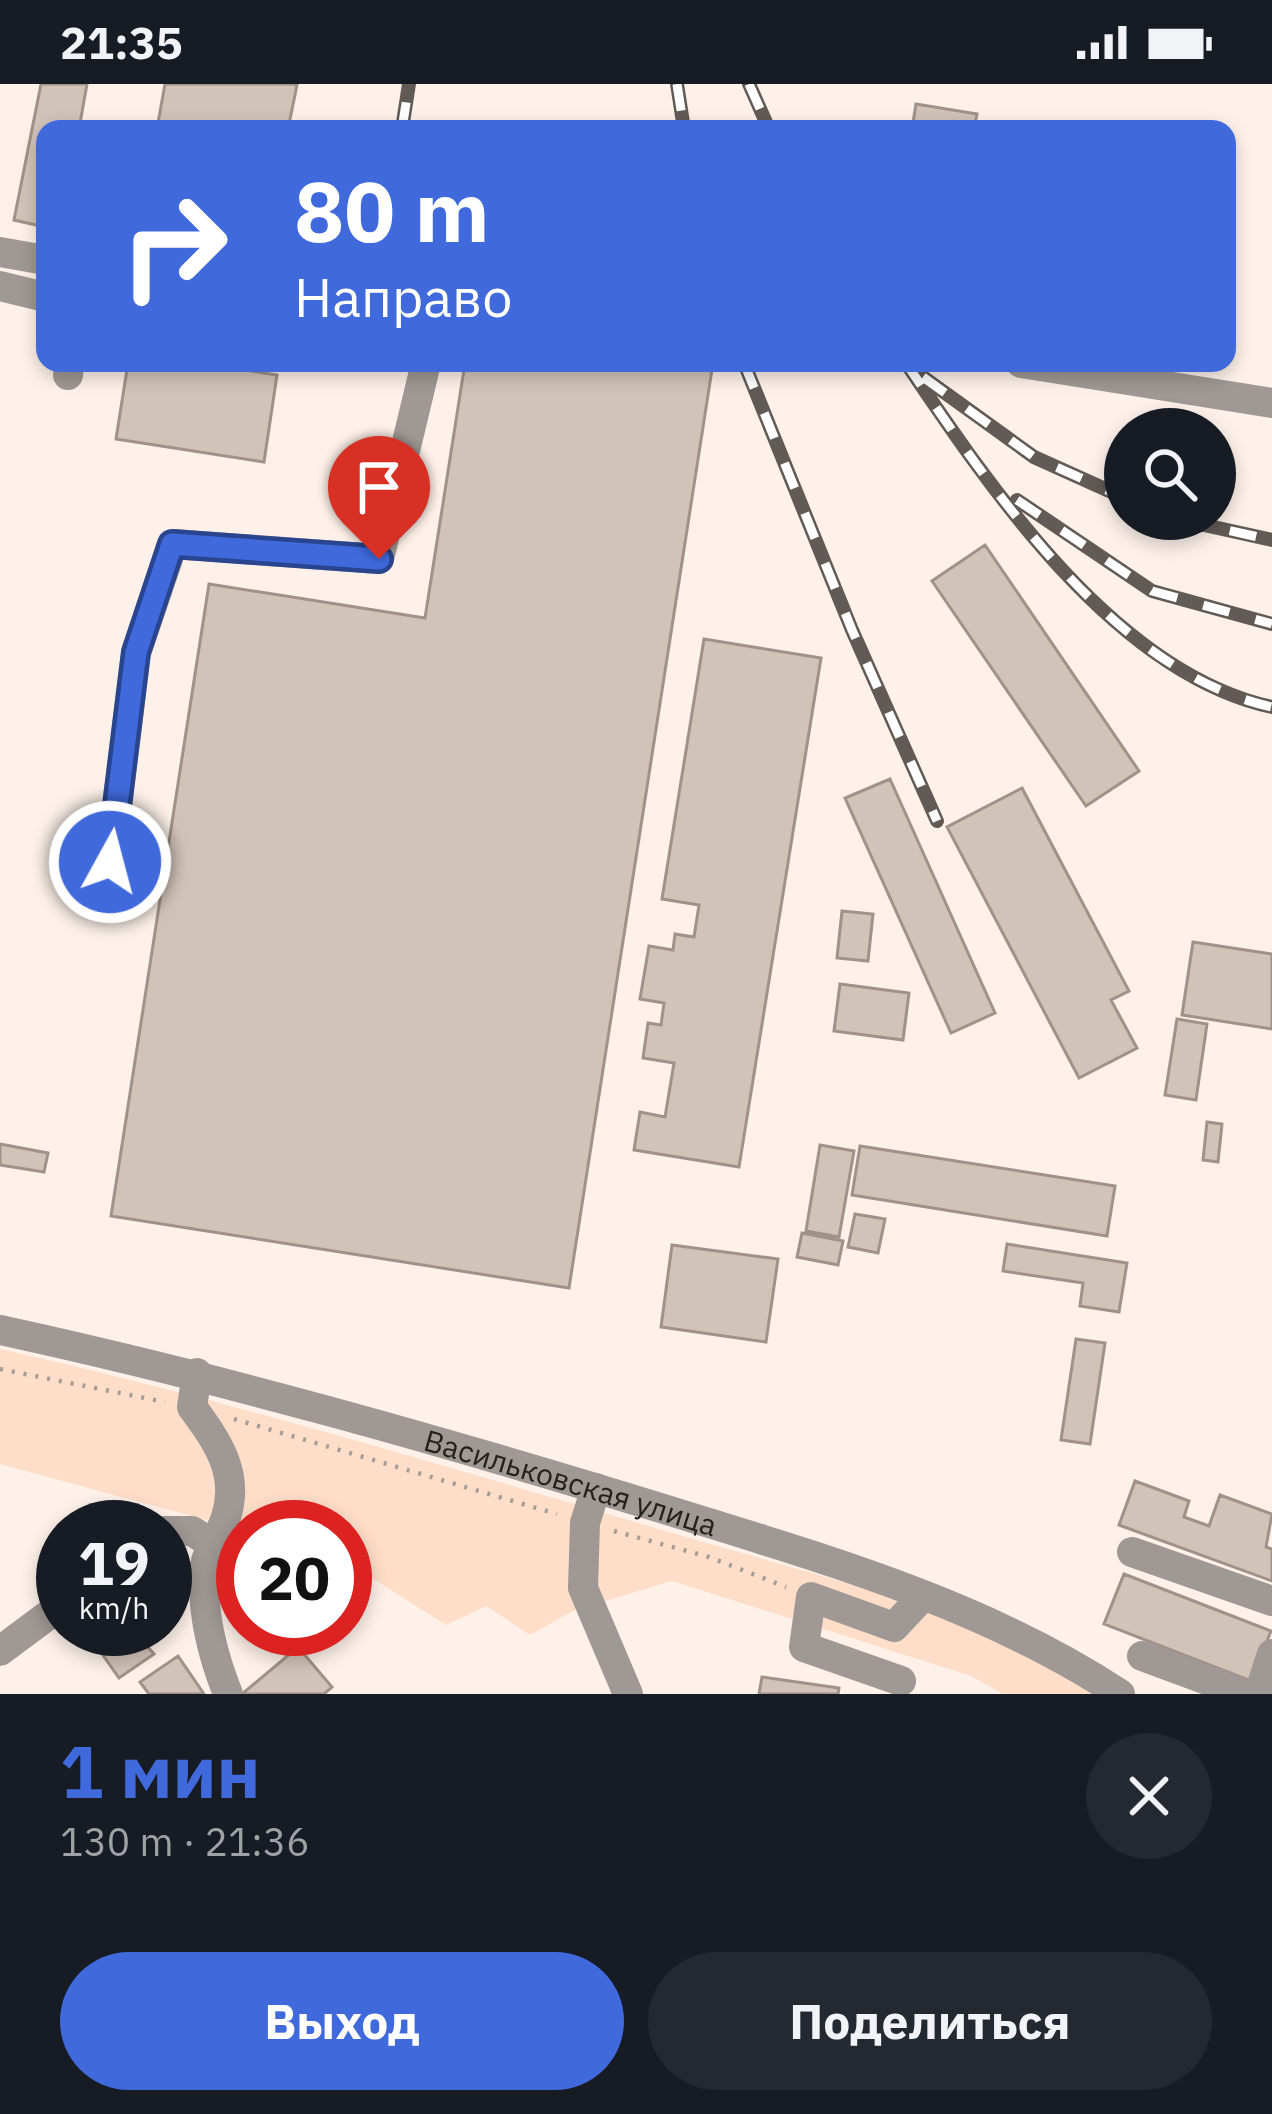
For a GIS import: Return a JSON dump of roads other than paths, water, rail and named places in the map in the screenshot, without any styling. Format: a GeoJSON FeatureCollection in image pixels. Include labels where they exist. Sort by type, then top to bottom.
{"type":"FeatureCollection","features":[{"type":"Feature","properties":{"kind":"street"},"geometry":{"type":"LineString","coordinates":[[0,252],[36,258]]}},
{"type":"Feature","properties":{"kind":"street"},"geometry":{"type":"LineString","coordinates":[[0,286],[36,295]]}},
{"type":"Feature","properties":{"kind":"street"},"geometry":{"type":"LineString","coordinates":[[105,904],[136,652],[172,544],[379,559],[424,372]]}},
{"type":"Feature","properties":{"kind":"street"},"geometry":{"type":"LineString","coordinates":[[1077,372],[1272,404]]}},
{"type":"Feature","properties":{"kind":"street","name":"Васильковская улица"},"geometry":{"type":"LineString","coordinates":[[0,1330],[197,1373],[596,1488],[922,1595],[1060,1655],[1120,1694]]}},
{"type":"Feature","properties":{"kind":"street"},"geometry":{"type":"LineString","coordinates":[[197,1373],[192,1407],[228,1465],[226,1520],[211,1543],[205,1564],[206,1624],[228,1694]]}},
{"type":"Feature","properties":{"kind":"street"},"geometry":{"type":"LineString","coordinates":[[596,1488],[585,1523],[583,1588],[628,1694]]}},
{"type":"Feature","properties":{"kind":"street"},"geometry":{"type":"LineString","coordinates":[[192,1531],[211,1543]]}},
{"type":"Feature","properties":{"kind":"street"},"geometry":{"type":"LineString","coordinates":[[1132,1552],[1272,1601]]}},
{"type":"Feature","properties":{"kind":"street"},"geometry":{"type":"LineString","coordinates":[[901,1681],[804,1647],[811,1597],[894,1627],[922,1595]]}},
{"type":"Feature","properties":{"kind":"street"},"geometry":{"type":"LineString","coordinates":[[0,1651],[36,1624]]}},
{"type":"Feature","properties":{"kind":"street"},"geometry":{"type":"LineString","coordinates":[[1259,1694],[1272,1654]]}},
{"type":"Feature","properties":{"kind":"street"},"geometry":{"type":"LineString","coordinates":[[1142,1656],[1245,1694]]}},
{"type":"Feature","properties":{"kind":"railway"},"geometry":{"type":"LineString","coordinates":[[403,120],[409,84]]}},
{"type":"Feature","properties":{"kind":"railway"},"geometry":{"type":"LineString","coordinates":[[677,84],[683,120]]}},
{"type":"Feature","properties":{"kind":"railway"},"geometry":{"type":"LineString","coordinates":[[749,84],[765,120]]}},
{"type":"Feature","properties":{"kind":"railway"},"geometry":{"type":"LineString","coordinates":[[748,372],[852,630],[937,821]]}},
{"type":"Feature","properties":{"kind":"railway"},"geometry":{"type":"LineString","coordinates":[[912,372],[1018,518],[1110,616],[1161,657],[1215,688],[1272,707]]}},
{"type":"Feature","properties":{"kind":"railway"},"geometry":{"type":"LineString","coordinates":[[923,377],[1034,457],[1104,489]]}},
{"type":"Feature","properties":{"kind":"railway"},"geometry":{"type":"LineString","coordinates":[[1017,500],[1152,591],[1272,624]]}},
{"type":"Feature","properties":{"kind":"railway"},"geometry":{"type":"LineString","coordinates":[[1236,532],[1272,540]]}}]}
